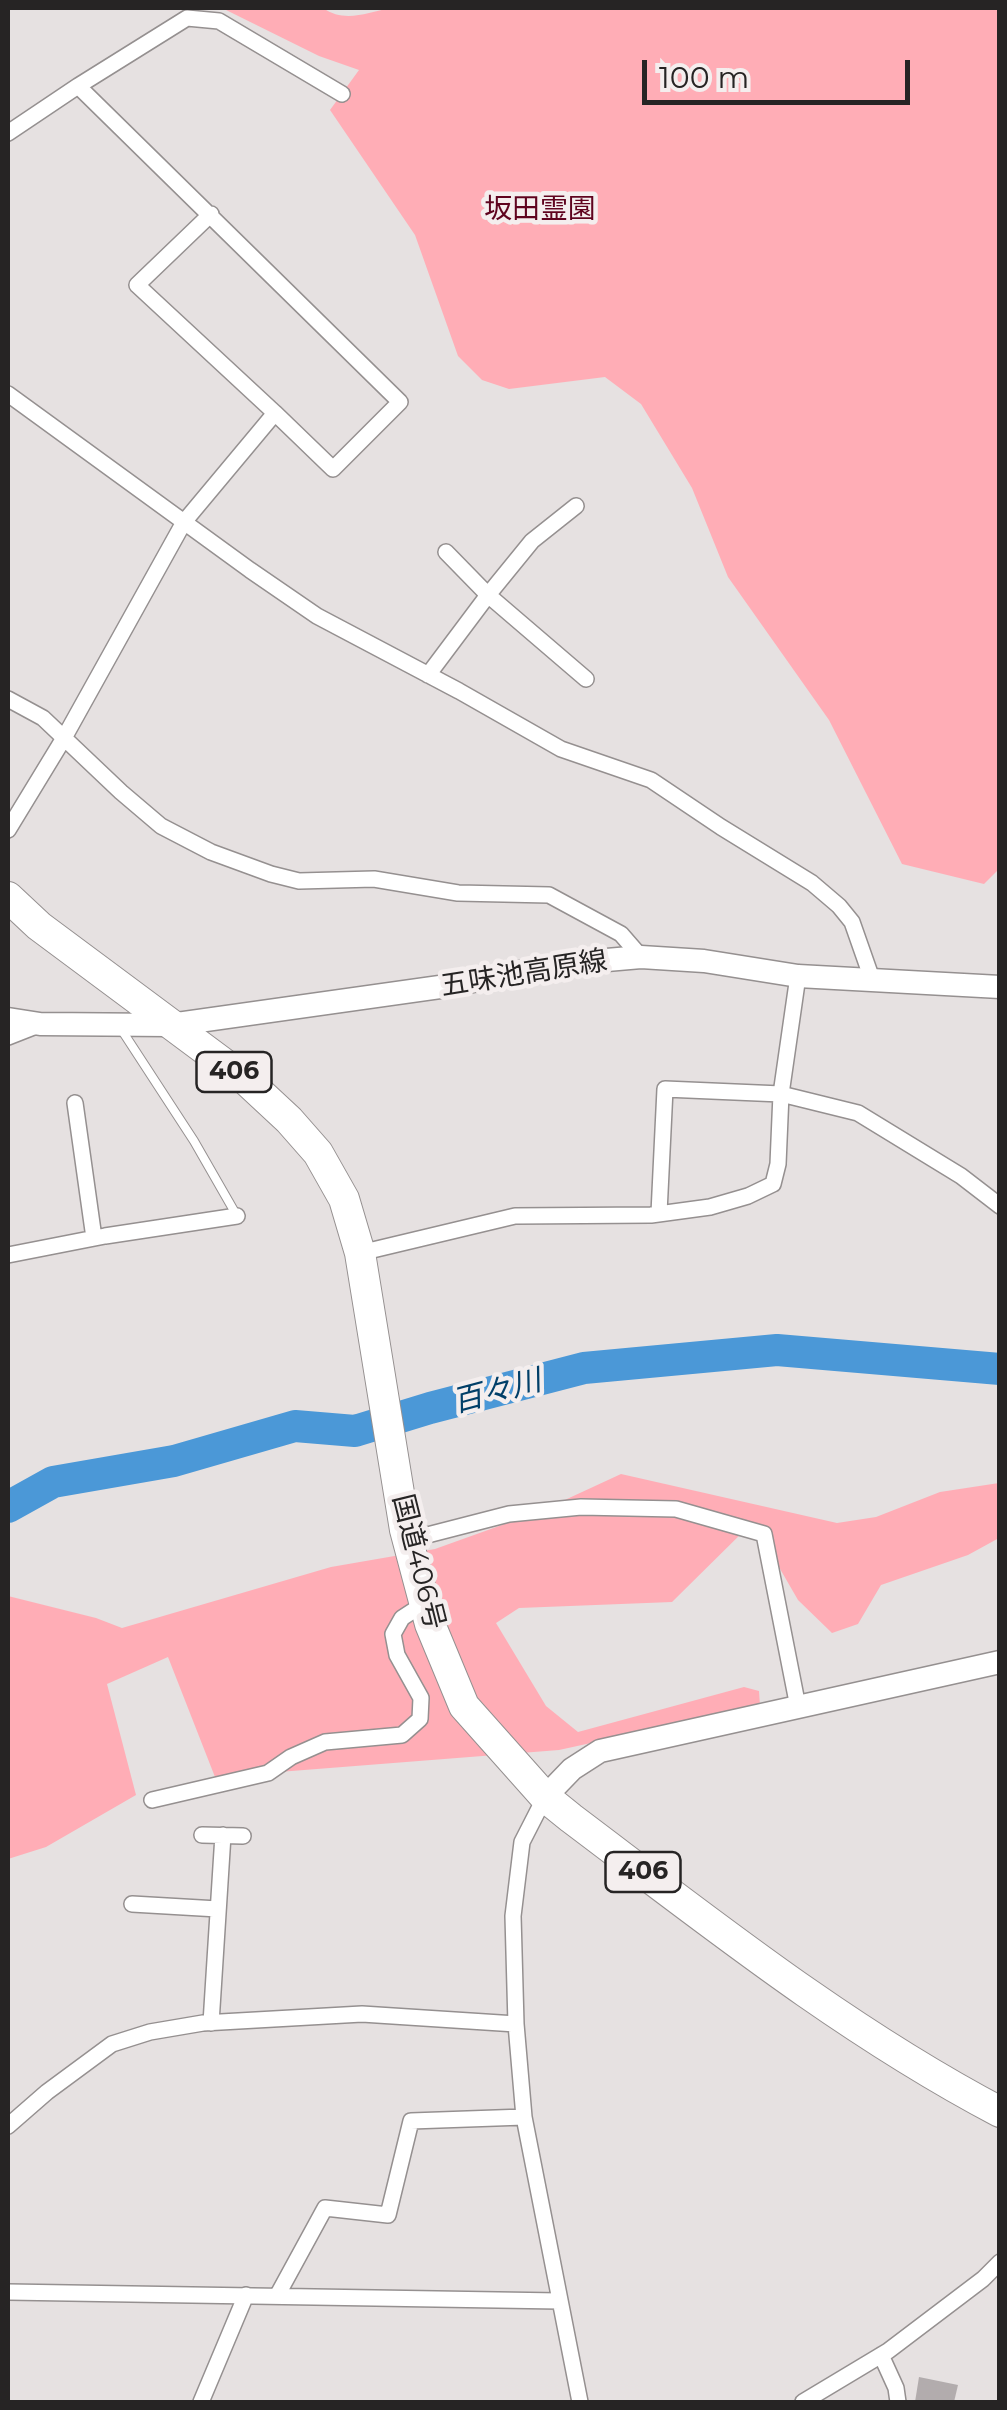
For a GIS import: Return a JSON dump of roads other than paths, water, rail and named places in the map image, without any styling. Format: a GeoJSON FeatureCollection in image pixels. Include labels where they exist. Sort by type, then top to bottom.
{"type":"FeatureCollection","features":[{"type":"Feature","properties":{"kind":"highway","name":"国道406号"},"geometry":{"type":"LineString","coordinates":[[8,897],[39,926],[246,1080],[318,1153],[344,1198],[360,1254],[407,1535],[430,1624],[464,1706],[546,1797],[640,1870],[824,2005],[942,2082],[1000,2112]]}},
{"type":"Feature","properties":{"kind":"main road","name":"五味池高原線"},"geometry":{"type":"LineString","coordinates":[[8,1020],[40,1024],[170,1025],[447,986],[561,964],[641,957],[798,976],[1000,988]]}},
{"type":"Feature","properties":{"kind":"main road"},"geometry":{"type":"LineString","coordinates":[[546,1797],[572,1769],[600,1751],[1000,1662]]}},
{"type":"Feature","properties":{"kind":"street"},"geometry":{"type":"LineString","coordinates":[[8,133],[197,13],[219,21],[342,94]]}},
{"type":"Feature","properties":{"kind":"street"},"geometry":{"type":"LineString","coordinates":[[78,86],[211,214],[400,402],[333,469],[136,285],[211,214]]}},
{"type":"Feature","properties":{"kind":"street"},"geometry":{"type":"LineString","coordinates":[[8,394],[317,616],[561,749],[651,780],[812,883],[852,922],[872,979]]}},
{"type":"Feature","properties":{"kind":"street"},"geometry":{"type":"LineString","coordinates":[[8,830],[184,522],[275,413]]}},
{"type":"Feature","properties":{"kind":"street"},"geometry":{"type":"LineString","coordinates":[[428,675],[532,541],[576,506]]}},
{"type":"Feature","properties":{"kind":"street"},"geometry":{"type":"LineString","coordinates":[[446,552],[488,595],[586,679]]}},
{"type":"Feature","properties":{"kind":"street"},"geometry":{"type":"LineString","coordinates":[[8,700],[43,718],[161,826],[226,858],[298,881],[374,880],[458,893],[550,895],[622,934],[641,957]]}},
{"type":"Feature","properties":{"kind":"street"},"geometry":{"type":"LineString","coordinates":[[360,1254],[515,1216],[659,1214],[710,1207],[774,1184],[781,1094],[798,976]]}},
{"type":"Feature","properties":{"kind":"street"},"geometry":{"type":"LineString","coordinates":[[8,1037],[40,1024]]}},
{"type":"Feature","properties":{"kind":"street"},"geometry":{"type":"LineString","coordinates":[[659,1214],[665,1089],[781,1094],[858,1113],[961,1176],[1000,1206]]}},
{"type":"Feature","properties":{"kind":"street"},"geometry":{"type":"LineString","coordinates":[[75,1103],[94,1238]]}},
{"type":"Feature","properties":{"kind":"street"},"geometry":{"type":"LineString","coordinates":[[8,1255],[237,1216]]}},
{"type":"Feature","properties":{"kind":"street"},"geometry":{"type":"LineString","coordinates":[[407,1535],[508,1514],[581,1508],[676,1509],[764,1534],[798,1707]]}},
{"type":"Feature","properties":{"kind":"street"},"geometry":{"type":"LineString","coordinates":[[152,1800],[268,1773],[325,1742],[402,1735],[414,1727],[420,1719],[421,1698],[397,1655],[392,1634],[402,1618],[424,1603]]}},
{"type":"Feature","properties":{"kind":"street"},"geometry":{"type":"LineString","coordinates":[[546,1797],[522,1842],[513,1916],[516,2024],[524,2117],[580,2402]]}},
{"type":"Feature","properties":{"kind":"street"},"geometry":{"type":"LineString","coordinates":[[202,1835],[243,1836]]}},
{"type":"Feature","properties":{"kind":"street"},"geometry":{"type":"LineString","coordinates":[[211,2023],[222,1835]]}},
{"type":"Feature","properties":{"kind":"street"},"geometry":{"type":"LineString","coordinates":[[132,1904],[218,1909]]}},
{"type":"Feature","properties":{"kind":"street"},"geometry":{"type":"LineString","coordinates":[[8,2126],[112,2044],[150,2032],[211,2023],[362,2014],[516,2024]]}},
{"type":"Feature","properties":{"kind":"street"},"geometry":{"type":"LineString","coordinates":[[277,2296],[325,2208],[388,2215],[412,2120],[524,2117]]}},
{"type":"Feature","properties":{"kind":"street"},"geometry":{"type":"LineString","coordinates":[[803,2402],[881,2355],[984,2279],[1000,2262]]}},
{"type":"Feature","properties":{"kind":"street"},"geometry":{"type":"LineString","coordinates":[[8,2292],[558,2301]]}},
{"type":"Feature","properties":{"kind":"street"},"geometry":{"type":"LineString","coordinates":[[201,2402],[246,2295]]}},
{"type":"Feature","properties":{"kind":"street"},"geometry":{"type":"LineString","coordinates":[[881,2355],[898,2402]]}},
{"type":"Feature","properties":{"kind":"lane"},"geometry":{"type":"LineString","coordinates":[[118,1024],[237,1216]]}},
{"type":"Feature","properties":{"kind":"waterway","name":"百々川"},"geometry":{"type":"LineString","coordinates":[[8,1507],[53,1482],[174,1461],[295,1426],[355,1431],[584,1368],[777,1350],[1000,1369]]}},
{"type":"Feature","properties":{"kind":"park label","name":"坂田霊園"},"geometry":{"type":"Point","coordinates":[540,210]}}]}
